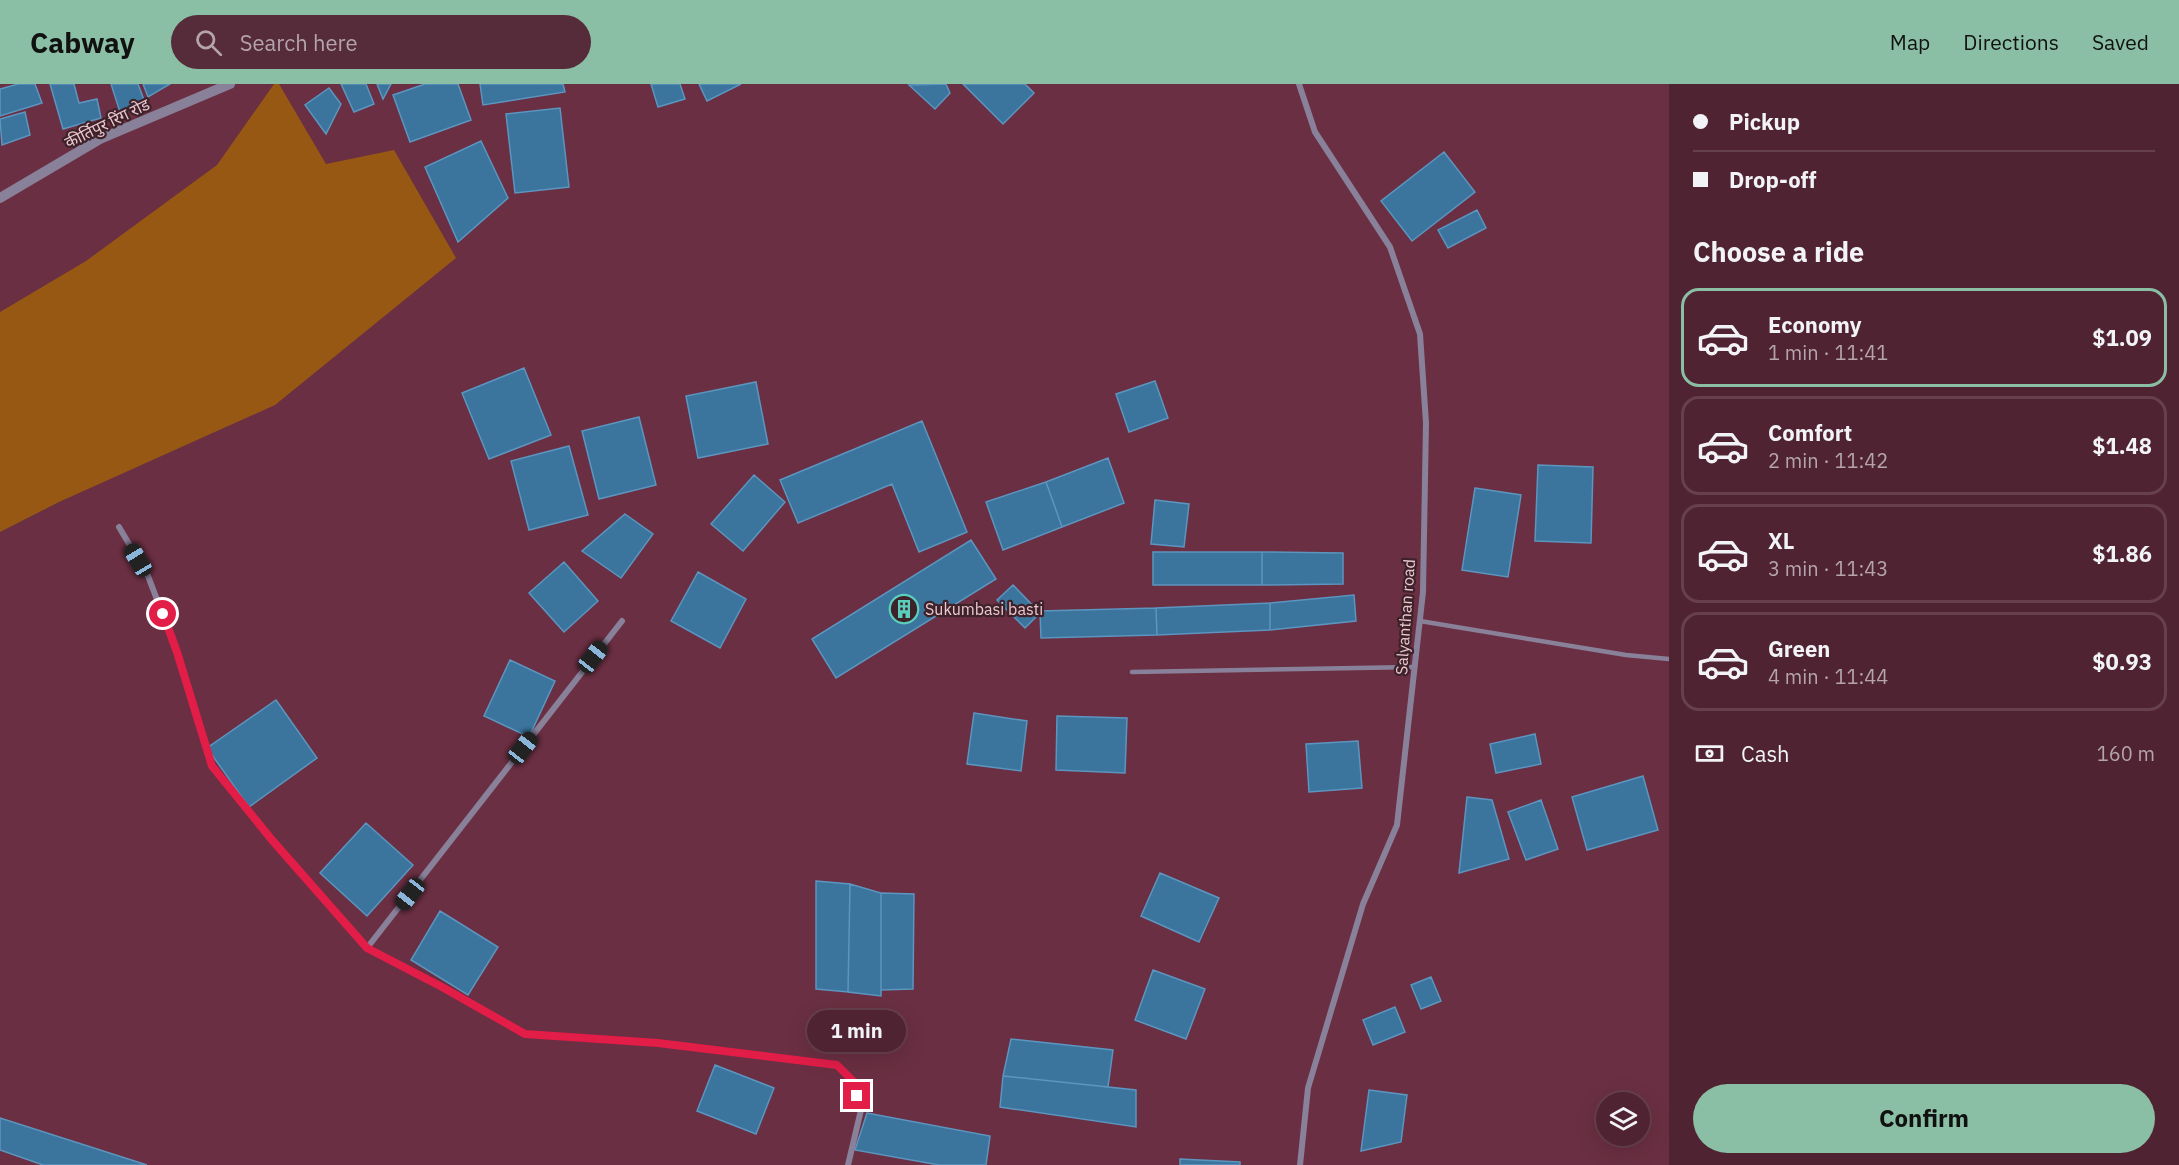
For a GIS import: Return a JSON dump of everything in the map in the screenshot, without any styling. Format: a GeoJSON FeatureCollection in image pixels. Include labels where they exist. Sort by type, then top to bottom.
{"type":"FeatureCollection","features":[{"type":"Feature","properties":{"kind":"street","name":"कीर्तिपुर रिंग रोड"},"geometry":{"type":"LineString","coordinates":[[0,198],[100,139],[230,84]]}},
{"type":"Feature","properties":{"kind":"street","name":"Salyanthan road"},"geometry":{"type":"LineString","coordinates":[[1299,84],[1315,132],[1390,247],[1420,334],[1426,423],[1423,592],[1397,825],[1363,904],[1308,1088],[1300,1165]]}},
{"type":"Feature","properties":{"kind":"street"},"geometry":{"type":"LineString","coordinates":[[119,527],[148,576],[177,652],[212,766],[272,840],[367,948],[525,1034],[658,1043],[837,1065],[854,1082],[861,1110],[848,1165]]}},
{"type":"Feature","properties":{"kind":"street"},"geometry":{"type":"LineString","coordinates":[[367,948],[622,621]]}},
{"type":"Feature","properties":{"kind":"lane"},"geometry":{"type":"LineString","coordinates":[[1420,621],[1626,655],[1669,659]]}},
{"type":"Feature","properties":{"kind":"lane"},"geometry":{"type":"LineString","coordinates":[[1132,672],[1415,667]]}},
{"type":"Feature","properties":{"kind":"shaded area"},"geometry":{"type":"Polygon","coordinates":[[[274,84],[279,84],[326,164],[394,150],[456,258],[275,405],[59,502],[0,532],[0,312],[86,261],[217,165],[274,84]]]}},
{"type":"Feature","properties":{"kind":"building"},"geometry":{"type":"Polygon","coordinates":[[[18,84],[35,84],[42,103],[0,116],[0,89],[18,84]]]}},
{"type":"Feature","properties":{"kind":"building"},"geometry":{"type":"Polygon","coordinates":[[[50,84],[74,84],[79,103],[97,99],[101,118],[63,129],[50,84]]]}},
{"type":"Feature","properties":{"kind":"building"},"geometry":{"type":"Polygon","coordinates":[[[111,84],[138,84],[144,100],[120,112],[111,84]]]}},
{"type":"Feature","properties":{"kind":"building"},"geometry":{"type":"Polygon","coordinates":[[[143,84],[170,84],[148,97],[143,84]]]}},
{"type":"Feature","properties":{"kind":"building"},"geometry":{"type":"Polygon","coordinates":[[[341,84],[366,84],[374,104],[354,112],[341,84]]]}},
{"type":"Feature","properties":{"kind":"building"},"geometry":{"type":"Polygon","coordinates":[[[377,84],[391,84],[383,99],[377,84]]]}},
{"type":"Feature","properties":{"kind":"building"},"geometry":{"type":"Polygon","coordinates":[[[425,84],[458,84],[471,120],[410,142],[393,95],[425,84]]]}},
{"type":"Feature","properties":{"kind":"building"},"geometry":{"type":"Polygon","coordinates":[[[480,84],[563,84],[565,92],[483,105],[480,84]]]}},
{"type":"Feature","properties":{"kind":"building"},"geometry":{"type":"Polygon","coordinates":[[[651,84],[680,84],[685,99],[658,107],[651,84]]]}},
{"type":"Feature","properties":{"kind":"building"},"geometry":{"type":"Polygon","coordinates":[[[699,84],[741,84],[707,101],[699,84]]]}},
{"type":"Feature","properties":{"kind":"building"},"geometry":{"type":"Polygon","coordinates":[[[946,84],[950,93],[935,109],[909,85],[946,84]]]}},
{"type":"Feature","properties":{"kind":"building"},"geometry":{"type":"Polygon","coordinates":[[[963,84],[1025,84],[1034,93],[1003,124],[963,84]]]}},
{"type":"Feature","properties":{"kind":"building"},"geometry":{"type":"Polygon","coordinates":[[[329,88],[341,104],[326,134],[305,105],[329,88]]]}},
{"type":"Feature","properties":{"kind":"building"},"geometry":{"type":"Polygon","coordinates":[[[560,108],[569,187],[515,193],[506,114],[560,108]]]}},
{"type":"Feature","properties":{"kind":"building"},"geometry":{"type":"Polygon","coordinates":[[[25,112],[30,135],[2,145],[0,119],[25,112]]]}},
{"type":"Feature","properties":{"kind":"building"},"geometry":{"type":"Polygon","coordinates":[[[481,141],[508,198],[458,242],[425,167],[481,141]]]}},
{"type":"Feature","properties":{"kind":"building"},"geometry":{"type":"Polygon","coordinates":[[[1444,152],[1475,192],[1412,241],[1381,201],[1444,152]]]}},
{"type":"Feature","properties":{"kind":"building"},"geometry":{"type":"Polygon","coordinates":[[[1477,210],[1486,228],[1448,248],[1438,230],[1477,210]]]}},
{"type":"Feature","properties":{"kind":"building"},"geometry":{"type":"Polygon","coordinates":[[[524,368],[551,435],[489,459],[462,393],[524,368]]]}},
{"type":"Feature","properties":{"kind":"building"},"geometry":{"type":"Polygon","coordinates":[[[1155,381],[1168,418],[1129,432],[1116,394],[1155,381]]]}},
{"type":"Feature","properties":{"kind":"building"},"geometry":{"type":"Polygon","coordinates":[[[756,382],[768,444],[698,458],[686,396],[756,382]]]}},
{"type":"Feature","properties":{"kind":"building"},"geometry":{"type":"Polygon","coordinates":[[[639,417],[656,485],[599,499],[582,431],[639,417]]]}},
{"type":"Feature","properties":{"kind":"building"},"geometry":{"type":"Polygon","coordinates":[[[922,421],[967,532],[919,552],[892,484],[798,523],[780,480],[922,421]]]}},
{"type":"Feature","properties":{"kind":"building"},"geometry":{"type":"Polygon","coordinates":[[[569,446],[588,515],[529,530],[511,461],[569,446]]]}},
{"type":"Feature","properties":{"kind":"building"},"geometry":{"type":"Polygon","coordinates":[[[1108,458],[1124,503],[1062,527],[1046,482],[1108,458]]]}},
{"type":"Feature","properties":{"kind":"building"},"geometry":{"type":"Polygon","coordinates":[[[1538,465],[1593,467],[1591,543],[1535,541],[1538,465]]]}},
{"type":"Feature","properties":{"kind":"building"},"geometry":{"type":"Polygon","coordinates":[[[754,475],[785,502],[743,551],[711,524],[754,475]]]}},
{"type":"Feature","properties":{"kind":"building"},"geometry":{"type":"Polygon","coordinates":[[[1046,482],[1062,527],[1003,550],[986,502],[1046,482]]]}},
{"type":"Feature","properties":{"kind":"building"},"geometry":{"type":"Polygon","coordinates":[[[1475,488],[1521,495],[1508,577],[1462,570],[1475,488]]]}},
{"type":"Feature","properties":{"kind":"building"},"geometry":{"type":"Polygon","coordinates":[[[1155,500],[1189,504],[1184,547],[1151,544],[1155,500]]]}},
{"type":"Feature","properties":{"kind":"building"},"geometry":{"type":"Polygon","coordinates":[[[625,514],[653,534],[621,578],[582,551],[625,514]]]}},
{"type":"Feature","properties":{"kind":"building","name":"Sukumbasi basti"},"geometry":{"type":"Polygon","coordinates":[[[971,540],[996,579],[836,678],[812,639],[971,540]]]}},
{"type":"Feature","properties":{"kind":"building"},"geometry":{"type":"Polygon","coordinates":[[[1153,552],[1262,552],[1262,585],[1153,585],[1153,552]]]}},
{"type":"Feature","properties":{"kind":"building"},"geometry":{"type":"Polygon","coordinates":[[[1262,552],[1343,553],[1343,584],[1262,585],[1262,552]]]}},
{"type":"Feature","properties":{"kind":"building"},"geometry":{"type":"Polygon","coordinates":[[[564,562],[598,601],[564,632],[529,593],[564,562]]]}},
{"type":"Feature","properties":{"kind":"building"},"geometry":{"type":"Polygon","coordinates":[[[698,572],[746,599],[720,648],[671,621],[698,572]]]}},
{"type":"Feature","properties":{"kind":"building"},"geometry":{"type":"Polygon","coordinates":[[[1013,585],[1040,613],[1025,628],[997,600],[1013,585]]]}},
{"type":"Feature","properties":{"kind":"building"},"geometry":{"type":"Polygon","coordinates":[[[1354,595],[1356,621],[1270,630],[1270,603],[1354,595]]]}},
{"type":"Feature","properties":{"kind":"building"},"geometry":{"type":"Polygon","coordinates":[[[1270,603],[1270,630],[1157,635],[1156,608],[1270,603]]]}},
{"type":"Feature","properties":{"kind":"building"},"geometry":{"type":"Polygon","coordinates":[[[1156,608],[1157,635],[1041,638],[1040,611],[1156,608]]]}},
{"type":"Feature","properties":{"kind":"building"},"geometry":{"type":"Polygon","coordinates":[[[510,660],[555,681],[529,737],[484,716],[510,660]]]}},
{"type":"Feature","properties":{"kind":"building"},"geometry":{"type":"Polygon","coordinates":[[[276,700],[317,758],[249,807],[207,748],[276,700]]]}},
{"type":"Feature","properties":{"kind":"building"},"geometry":{"type":"Polygon","coordinates":[[[974,713],[1027,721],[1021,771],[967,764],[974,713]]]}},
{"type":"Feature","properties":{"kind":"building"},"geometry":{"type":"Polygon","coordinates":[[[1057,716],[1127,718],[1125,773],[1056,770],[1057,716]]]}},
{"type":"Feature","properties":{"kind":"building"},"geometry":{"type":"Polygon","coordinates":[[[1535,734],[1541,764],[1496,773],[1490,744],[1535,734]]]}},
{"type":"Feature","properties":{"kind":"building"},"geometry":{"type":"Polygon","coordinates":[[[1358,741],[1362,788],[1309,792],[1306,744],[1358,741]]]}},
{"type":"Feature","properties":{"kind":"building"},"geometry":{"type":"Polygon","coordinates":[[[1643,776],[1658,830],[1587,850],[1572,797],[1643,776]]]}},
{"type":"Feature","properties":{"kind":"building"},"geometry":{"type":"Polygon","coordinates":[[[1467,797],[1492,800],[1509,859],[1459,873],[1467,797]]]}},
{"type":"Feature","properties":{"kind":"building"},"geometry":{"type":"Polygon","coordinates":[[[1541,800],[1558,849],[1526,860],[1508,812],[1541,800]]]}},
{"type":"Feature","properties":{"kind":"building"},"geometry":{"type":"Polygon","coordinates":[[[366,823],[413,865],[367,916],[320,873],[366,823]]]}},
{"type":"Feature","properties":{"kind":"building"},"geometry":{"type":"Polygon","coordinates":[[[1160,873],[1219,898],[1199,942],[1141,916],[1160,873]]]}},
{"type":"Feature","properties":{"kind":"building"},"geometry":{"type":"Polygon","coordinates":[[[816,881],[850,884],[848,992],[816,989],[816,881]]]}},
{"type":"Feature","properties":{"kind":"building"},"geometry":{"type":"Polygon","coordinates":[[[850,884],[881,893],[881,996],[848,992],[850,884]]]}},
{"type":"Feature","properties":{"kind":"building"},"geometry":{"type":"Polygon","coordinates":[[[881,893],[914,894],[913,989],[881,990],[881,893]]]}},
{"type":"Feature","properties":{"kind":"building"},"geometry":{"type":"Polygon","coordinates":[[[440,911],[498,947],[468,995],[411,960],[440,911]]]}},
{"type":"Feature","properties":{"kind":"building"},"geometry":{"type":"Polygon","coordinates":[[[1153,970],[1205,989],[1186,1039],[1135,1020],[1153,970]]]}},
{"type":"Feature","properties":{"kind":"building"},"geometry":{"type":"Polygon","coordinates":[[[1431,977],[1441,1001],[1421,1009],[1411,985],[1431,977]]]}},
{"type":"Feature","properties":{"kind":"building"},"geometry":{"type":"Polygon","coordinates":[[[1395,1007],[1405,1032],[1373,1045],[1363,1020],[1395,1007]]]}},
{"type":"Feature","properties":{"kind":"building"},"geometry":{"type":"Polygon","coordinates":[[[1011,1039],[1113,1050],[1108,1087],[1003,1076],[1011,1039]]]}},
{"type":"Feature","properties":{"kind":"building"},"geometry":{"type":"Polygon","coordinates":[[[715,1065],[774,1088],[756,1134],[697,1111],[715,1065]]]}},
{"type":"Feature","properties":{"kind":"building"},"geometry":{"type":"Polygon","coordinates":[[[1003,1076],[1136,1090],[1136,1127],[1000,1107],[1003,1076]]]}},
{"type":"Feature","properties":{"kind":"building"},"geometry":{"type":"Polygon","coordinates":[[[1369,1090],[1407,1095],[1401,1142],[1361,1151],[1369,1090]]]}},
{"type":"Feature","properties":{"kind":"building"},"geometry":{"type":"Polygon","coordinates":[[[867,1113],[990,1136],[986,1165],[939,1165],[855,1150],[867,1113]]]}},
{"type":"Feature","properties":{"kind":"building"},"geometry":{"type":"Polygon","coordinates":[[[0,1118],[147,1165],[43,1165],[0,1150],[0,1118]]]}},
{"type":"Feature","properties":{"kind":"building"},"geometry":{"type":"Polygon","coordinates":[[[1180,1159],[1240,1162],[1240,1165],[1180,1165],[1180,1159]]]}},
{"type":"Feature","properties":{"kind":"place","name":"Sukumbasi basti"},"geometry":{"type":"Point","coordinates":[904,609]}},
{"type":"Feature","properties":{"kind":"route"},"geometry":{"type":"LineString","coordinates":[[163,614],[212,766],[272,840],[367,948],[525,1034],[658,1043],[837,1065],[854,1082],[857,1096]]}}]}
